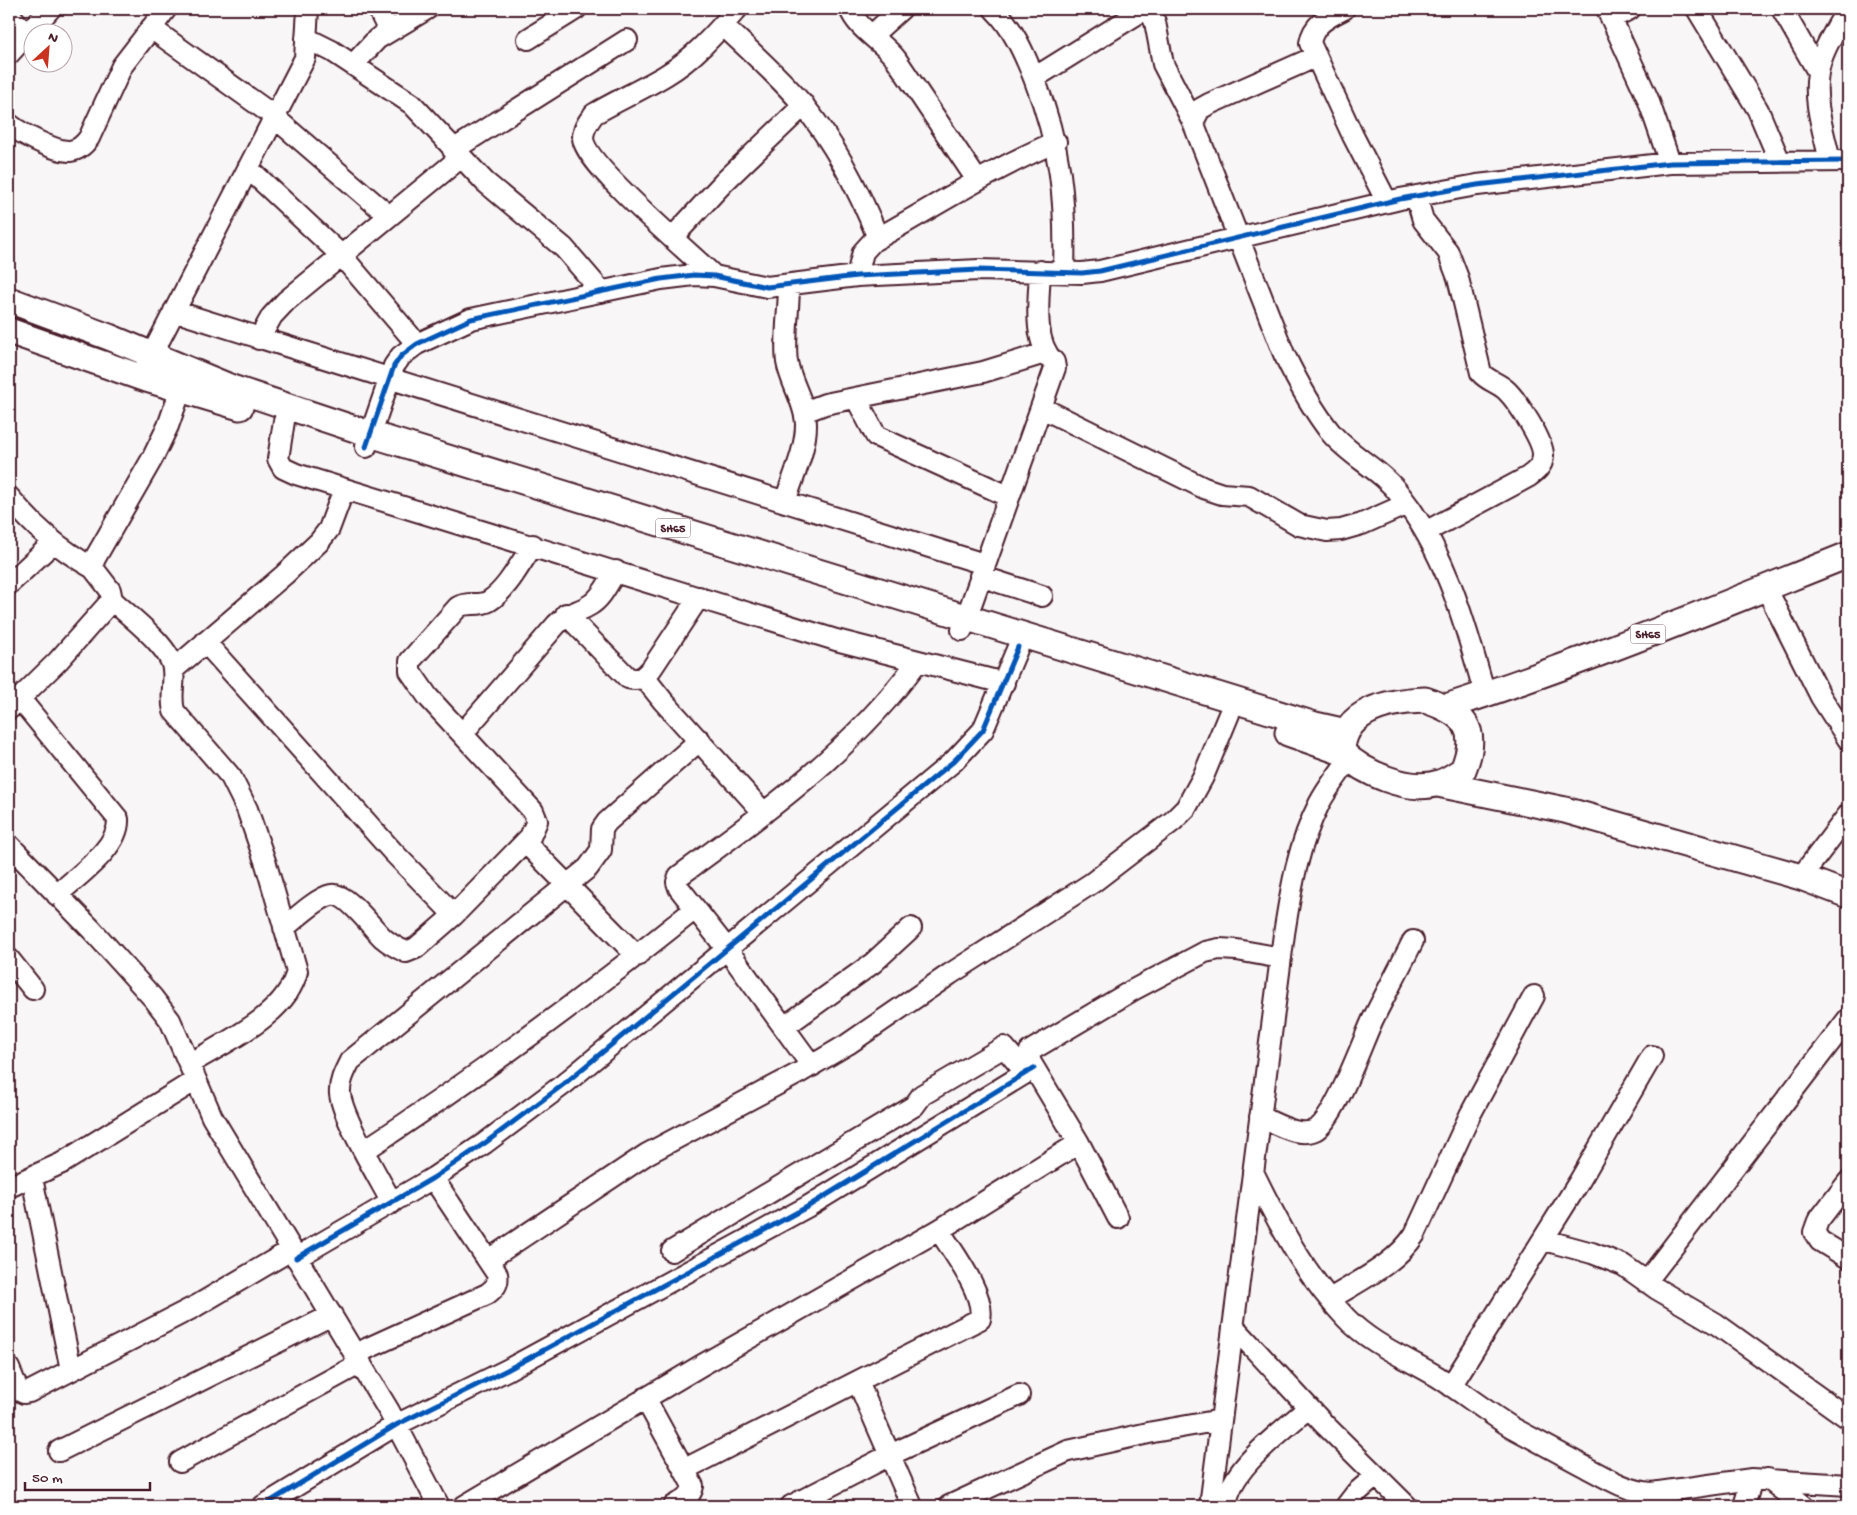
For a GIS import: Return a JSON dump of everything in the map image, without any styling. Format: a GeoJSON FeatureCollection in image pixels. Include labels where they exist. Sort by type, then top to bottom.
{"type":"FeatureCollection","features":[{"type":"Feature","properties":{"kind":"main road","name":"SH65"},"geometry":{"type":"LineString","coordinates":[[9,300],[109,337],[145,366],[181,389],[284,421],[368,440]]}},
{"type":"Feature","properties":{"kind":"main road","name":"SH65"},"geometry":{"type":"LineString","coordinates":[[9,331],[232,388],[368,440],[964,623],[1315,725],[1346,747],[1374,776],[1409,785],[1438,784],[1463,770],[1470,753],[1467,726],[1460,716],[1446,706],[1425,700],[1403,701],[1378,706],[1356,720],[1346,747]]}},
{"type":"Feature","properties":{"kind":"main road","name":"SH65"},"geometry":{"type":"LineString","coordinates":[[1446,706],[1647,635],[1848,555]]}},
{"type":"Feature","properties":{"kind":"main road","name":"SH65"},"geometry":{"type":"LineString","coordinates":[[964,623],[1018,648],[1228,714],[1346,747]]}},
{"type":"Feature","properties":{"kind":"main road"},"geometry":{"type":"LineString","coordinates":[[1438,784],[1565,810],[1801,877],[1848,895]]}},
{"type":"Feature","properties":{"kind":"street"},"geometry":{"type":"LineString","coordinates":[[38,22],[50,9]]}},
{"type":"Feature","properties":{"kind":"street"},"geometry":{"type":"LineString","coordinates":[[9,124],[18,131],[59,149],[69,151],[81,148],[89,138],[122,66],[166,9]]}},
{"type":"Feature","properties":{"kind":"street"},"geometry":{"type":"LineString","coordinates":[[145,366],[305,58],[308,9]]}},
{"type":"Feature","properties":{"kind":"street"},"geometry":{"type":"LineString","coordinates":[[378,9],[389,31]]}},
{"type":"Feature","properties":{"kind":"street"},"geometry":{"type":"LineString","coordinates":[[353,65],[377,39],[427,9]]}},
{"type":"Feature","properties":{"kind":"street"},"geometry":{"type":"LineString","coordinates":[[528,39],[576,9]]}},
{"type":"Feature","properties":{"kind":"street"},"geometry":{"type":"LineString","coordinates":[[714,276],[594,160],[586,148],[583,137],[586,125],[594,114],[666,75],[686,61],[708,42],[737,9]]}},
{"type":"Feature","properties":{"kind":"street"},"geometry":{"type":"LineString","coordinates":[[850,9],[857,21],[896,58],[977,180]]}},
{"type":"Feature","properties":{"kind":"street"},"geometry":{"type":"LineString","coordinates":[[872,35],[901,9]]}},
{"type":"Feature","properties":{"kind":"street"},"geometry":{"type":"LineString","coordinates":[[994,9],[1012,31],[1034,78],[1056,142],[1066,221],[1064,272]]}},
{"type":"Feature","properties":{"kind":"street"},"geometry":{"type":"LineString","coordinates":[[1034,78],[1145,9]]}},
{"type":"Feature","properties":{"kind":"street"},"geometry":{"type":"LineString","coordinates":[[1149,9],[1155,22],[1163,64],[1193,122],[1284,354],[1312,405],[1332,434],[1387,479],[1427,531],[1444,565],[1466,628],[1484,694]]}},
{"type":"Feature","properties":{"kind":"street"},"geometry":{"type":"LineString","coordinates":[[1344,9],[1317,25],[1312,33],[1310,43],[1315,57],[1387,202]]}},
{"type":"Feature","properties":{"kind":"street"},"geometry":{"type":"LineString","coordinates":[[1630,9],[1609,13],[1648,99],[1670,163]]}},
{"type":"Feature","properties":{"kind":"street"},"geometry":{"type":"LineString","coordinates":[[1697,9],[1758,110],[1780,162]]}},
{"type":"Feature","properties":{"kind":"street"},"geometry":{"type":"LineString","coordinates":[[1782,9],[1818,72]]}},
{"type":"Feature","properties":{"kind":"street"},"geometry":{"type":"LineString","coordinates":[[368,440],[389,379],[401,356],[416,344],[471,319],[661,279],[694,275],[714,276],[767,287],[789,286],[856,276],[979,270],[1100,271],[1387,202],[1477,185],[1670,163],[1839,161],[1816,93],[1821,60],[1847,9]]}},
{"type":"Feature","properties":{"kind":"street"},"geometry":{"type":"LineString","coordinates":[[9,14],[22,30]]}},
{"type":"Feature","properties":{"kind":"street"},"geometry":{"type":"LineString","coordinates":[[723,24],[804,105],[824,133],[867,209],[878,238]]}},
{"type":"Feature","properties":{"kind":"street"},"geometry":{"type":"LineString","coordinates":[[151,28],[274,118],[389,216]]}},
{"type":"Feature","properties":{"kind":"street"},"geometry":{"type":"LineString","coordinates":[[306,38],[353,65],[412,104],[485,182],[564,248],[602,292]]}},
{"type":"Feature","properties":{"kind":"street"},"geometry":{"type":"LineString","coordinates":[[9,54],[22,39]]}},
{"type":"Feature","properties":{"kind":"street"},"geometry":{"type":"LineString","coordinates":[[259,339],[272,316],[286,301],[389,216],[457,154],[627,40]]}},
{"type":"Feature","properties":{"kind":"street"},"geometry":{"type":"LineString","coordinates":[[1193,122],[1200,109],[1209,104],[1315,57]]}},
{"type":"Feature","properties":{"kind":"street"},"geometry":{"type":"LineString","coordinates":[[673,237],[724,182],[804,105]]}},
{"type":"Feature","properties":{"kind":"street"},"geometry":{"type":"LineString","coordinates":[[856,276],[862,252],[878,238],[977,180],[1022,156],[1056,142]]}},
{"type":"Feature","properties":{"kind":"street"},"geometry":{"type":"LineString","coordinates":[[248,168],[341,255],[416,344]]}},
{"type":"Feature","properties":{"kind":"street"},"geometry":{"type":"LineString","coordinates":[[1416,196],[1423,220],[1448,252],[1458,278],[1481,373],[1486,379],[1507,391],[1530,424],[1542,446],[1544,456],[1538,470],[1528,477],[1427,531]]}},
{"type":"Feature","properties":{"kind":"street"},"geometry":{"type":"LineString","coordinates":[[964,623],[1055,368],[1054,362],[1045,353],[1039,312],[1040,271]]}},
{"type":"Feature","properties":{"kind":"street"},"geometry":{"type":"LineString","coordinates":[[785,502],[805,436],[804,412],[796,394],[787,360],[789,286]]}},
{"type":"Feature","properties":{"kind":"street"},"geometry":{"type":"LineString","coordinates":[[174,311],[785,502],[982,570],[1042,596]]}},
{"type":"Feature","properties":{"kind":"street"},"geometry":{"type":"LineString","coordinates":[[804,412],[825,404],[982,372],[1045,353]]}},
{"type":"Feature","properties":{"kind":"street"},"geometry":{"type":"LineString","coordinates":[[93,568],[97,553],[152,459],[168,426],[181,389]]}},
{"type":"Feature","properties":{"kind":"street"},"geometry":{"type":"LineString","coordinates":[[856,398],[876,436],[1008,496]]}},
{"type":"Feature","properties":{"kind":"street"},"geometry":{"type":"LineString","coordinates":[[1042,408],[1204,488],[1222,494],[1249,496],[1299,524],[1312,529],[1341,530],[1407,504]]}},
{"type":"Feature","properties":{"kind":"street"},"geometry":{"type":"LineString","coordinates":[[284,421],[278,459],[283,468],[344,489],[533,545],[836,640],[1004,683]]}},
{"type":"Feature","properties":{"kind":"street"},"geometry":{"type":"LineString","coordinates":[[173,670],[319,542],[329,529],[344,489]]}},
{"type":"Feature","properties":{"kind":"street"},"geometry":{"type":"LineString","coordinates":[[9,498],[38,530],[53,543],[93,568],[110,590],[112,600],[163,648],[171,660],[173,670],[171,698],[174,712],[231,777],[246,809],[266,864],[297,971],[295,981],[286,996],[266,1017],[62,1164],[9,1187]]}},
{"type":"Feature","properties":{"kind":"street"},"geometry":{"type":"LineString","coordinates":[[9,584],[53,543]]}},
{"type":"Feature","properties":{"kind":"street"},"geometry":{"type":"LineString","coordinates":[[284,928],[319,901],[332,895],[341,896],[382,937],[395,947],[406,952],[416,948],[454,915],[525,842],[535,828],[537,821],[533,811],[462,734],[416,681],[410,671],[410,661],[458,607],[465,603],[480,604],[496,595],[533,545]]}},
{"type":"Feature","properties":{"kind":"street"},"geometry":{"type":"LineString","coordinates":[[462,734],[566,614],[589,606],[599,597],[616,571]]}},
{"type":"Feature","properties":{"kind":"street"},"geometry":{"type":"LineString","coordinates":[[1766,588],[1821,697],[1848,739]]}},
{"type":"Feature","properties":{"kind":"street"},"geometry":{"type":"LineString","coordinates":[[566,614],[628,678],[638,680],[644,677],[699,597]]}},
{"type":"Feature","properties":{"kind":"street"},"geometry":{"type":"LineString","coordinates":[[58,895],[105,851],[119,829],[118,819],[14,704],[58,661],[112,600]]}},
{"type":"Feature","properties":{"kind":"street"},"geometry":{"type":"LineString","coordinates":[[205,642],[393,852],[454,915]]}},
{"type":"Feature","properties":{"kind":"street"},"geometry":{"type":"LineString","coordinates":[[9,1368],[18,1390],[24,1393],[196,1306],[392,1202],[433,1178],[485,1143],[564,1084],[968,748],[983,730],[1018,648]]}},
{"type":"Feature","properties":{"kind":"street"},"geometry":{"type":"LineString","coordinates":[[812,1066],[676,882],[679,876],[764,813],[862,730],[918,662]]}},
{"type":"Feature","properties":{"kind":"street"},"geometry":{"type":"LineString","coordinates":[[644,677],[662,701],[700,740],[764,813]]}},
{"type":"Feature","properties":{"kind":"street"},"geometry":{"type":"LineString","coordinates":[[488,1260],[647,1154],[812,1066],[1092,883],[1173,821],[1195,795],[1228,714]]}},
{"type":"Feature","properties":{"kind":"street"},"geometry":{"type":"LineString","coordinates":[[392,1202],[346,1114],[340,1094],[343,1075],[350,1061],[567,887],[596,858],[600,850],[602,830],[607,822],[700,740]]}},
{"type":"Feature","properties":{"kind":"street"},"geometry":{"type":"LineString","coordinates":[[1210,1506],[1281,958],[1294,874],[1306,834],[1319,802],[1346,747]]}},
{"type":"Feature","properties":{"kind":"street"},"geometry":{"type":"LineString","coordinates":[[1801,877],[1848,816]]}},
{"type":"Feature","properties":{"kind":"street"},"geometry":{"type":"LineString","coordinates":[[525,842],[567,887],[637,956]]}},
{"type":"Feature","properties":{"kind":"street"},"geometry":{"type":"LineString","coordinates":[[9,845],[153,998],[177,1033],[212,1117],[358,1358],[439,1506]]}},
{"type":"Feature","properties":{"kind":"street"},"geometry":{"type":"LineString","coordinates":[[365,1150],[448,1096],[637,956],[695,909]]}},
{"type":"Feature","properties":{"kind":"street"},"geometry":{"type":"LineString","coordinates":[[784,1027],[873,963],[911,928]]}},
{"type":"Feature","properties":{"kind":"street"},"geometry":{"type":"LineString","coordinates":[[1260,1117],[1298,1132],[1307,1133],[1316,1130],[1323,1124],[1345,1083],[1372,1022],[1413,941]]}},
{"type":"Feature","properties":{"kind":"street"},"geometry":{"type":"LineString","coordinates":[[1030,1070],[1029,1056],[1035,1047],[1133,990],[1205,952],[1220,949],[1236,950],[1281,958]]}},
{"type":"Feature","properties":{"kind":"street"},"geometry":{"type":"LineString","coordinates":[[9,959],[33,990]]}},
{"type":"Feature","properties":{"kind":"street"},"geometry":{"type":"LineString","coordinates":[[1330,1299],[1406,1248],[1415,1234],[1470,1115],[1534,996]]}},
{"type":"Feature","properties":{"kind":"street"},"geometry":{"type":"LineString","coordinates":[[1646,1282],[1848,1019]]}},
{"type":"Feature","properties":{"kind":"street"},"geometry":{"type":"LineString","coordinates":[[672,1251],[914,1106],[922,1095],[1004,1047],[1030,1070],[1079,1143],[1118,1218]]}},
{"type":"Feature","properties":{"kind":"street"},"geometry":{"type":"LineString","coordinates":[[1451,1386],[1544,1240],[1652,1056]]}},
{"type":"Feature","properties":{"kind":"street"},"geometry":{"type":"LineString","coordinates":[[275,1503],[396,1425],[508,1370],[806,1207],[1030,1070]]}},
{"type":"Feature","properties":{"kind":"street"},"geometry":{"type":"LineString","coordinates":[[464,1506],[645,1398],[939,1230],[1079,1143]]}},
{"type":"Feature","properties":{"kind":"street"},"geometry":{"type":"LineString","coordinates":[[1253,1172],[1279,1226],[1304,1268],[1330,1299],[1364,1334],[1390,1352],[1451,1386],[1513,1427],[1607,1478],[1658,1500],[1760,1479],[1848,1485]]}},
{"type":"Feature","properties":{"kind":"street"},"geometry":{"type":"LineString","coordinates":[[32,1178],[71,1370]]}},
{"type":"Feature","properties":{"kind":"street"},"geometry":{"type":"LineString","coordinates":[[180,1462],[358,1358],[487,1294],[495,1288],[498,1281],[497,1274],[433,1178]]}},
{"type":"Feature","properties":{"kind":"street"},"geometry":{"type":"LineString","coordinates":[[1848,1182],[1818,1221],[1814,1232],[1820,1241],[1848,1258]]}},
{"type":"Feature","properties":{"kind":"street"},"geometry":{"type":"LineString","coordinates":[[685,1469],[980,1319],[982,1310],[974,1288],[939,1230]]}},
{"type":"Feature","properties":{"kind":"street"},"geometry":{"type":"LineString","coordinates":[[1544,1240],[1612,1260],[1715,1323],[1848,1418]]}},
{"type":"Feature","properties":{"kind":"street"},"geometry":{"type":"LineString","coordinates":[[59,1451],[332,1315]]}},
{"type":"Feature","properties":{"kind":"street"},"geometry":{"type":"LineString","coordinates":[[1233,1326],[1308,1408],[1407,1506]]}},
{"type":"Feature","properties":{"kind":"street"},"geometry":{"type":"LineString","coordinates":[[858,1382],[912,1506]]}},
{"type":"Feature","properties":{"kind":"street"},"geometry":{"type":"LineString","coordinates":[[792,1506],[890,1455],[1019,1395]]}},
{"type":"Feature","properties":{"kind":"street"},"geometry":{"type":"LineString","coordinates":[[645,1398],[694,1486],[683,1504]]}},
{"type":"Feature","properties":{"kind":"street"},"geometry":{"type":"LineString","coordinates":[[1226,1506],[1232,1486],[1238,1475],[1250,1461],[1308,1408]]}},
{"type":"Feature","properties":{"kind":"street"},"geometry":{"type":"LineString","coordinates":[[949,1506],[1068,1452],[1153,1432],[1222,1420]]}},
{"type":"Feature","properties":{"kind":"street"},"geometry":{"type":"LineString","coordinates":[[1346,1506],[1356,1493],[1376,1476]]}},
{"type":"Feature","properties":{"kind":"street"},"geometry":{"type":"LineString","coordinates":[[1744,1506],[1760,1479]]}},
{"type":"Feature","properties":{"kind":"street"},"geometry":{"type":"LineString","coordinates":[[1760,1479],[1803,1506]]}},
{"type":"Feature","properties":{"kind":"cycle path"},"geometry":{"type":"LineString","coordinates":[[366,447],[394,366],[401,356],[417,344],[471,319],[661,279],[694,275],[714,276],[767,287],[857,276],[979,270],[1082,273],[1100,271],[1400,199],[1477,185],[1670,163],[1848,161]]}},
{"type":"Feature","properties":{"kind":"cycle path"},"geometry":{"type":"LineString","coordinates":[[296,1258],[433,1178],[485,1143],[564,1084],[954,761],[983,730],[1018,647]]}},
{"type":"Feature","properties":{"kind":"cycle path"},"geometry":{"type":"LineString","coordinates":[[263,1506],[396,1425],[507,1370],[807,1207],[1034,1068]]}}]}
